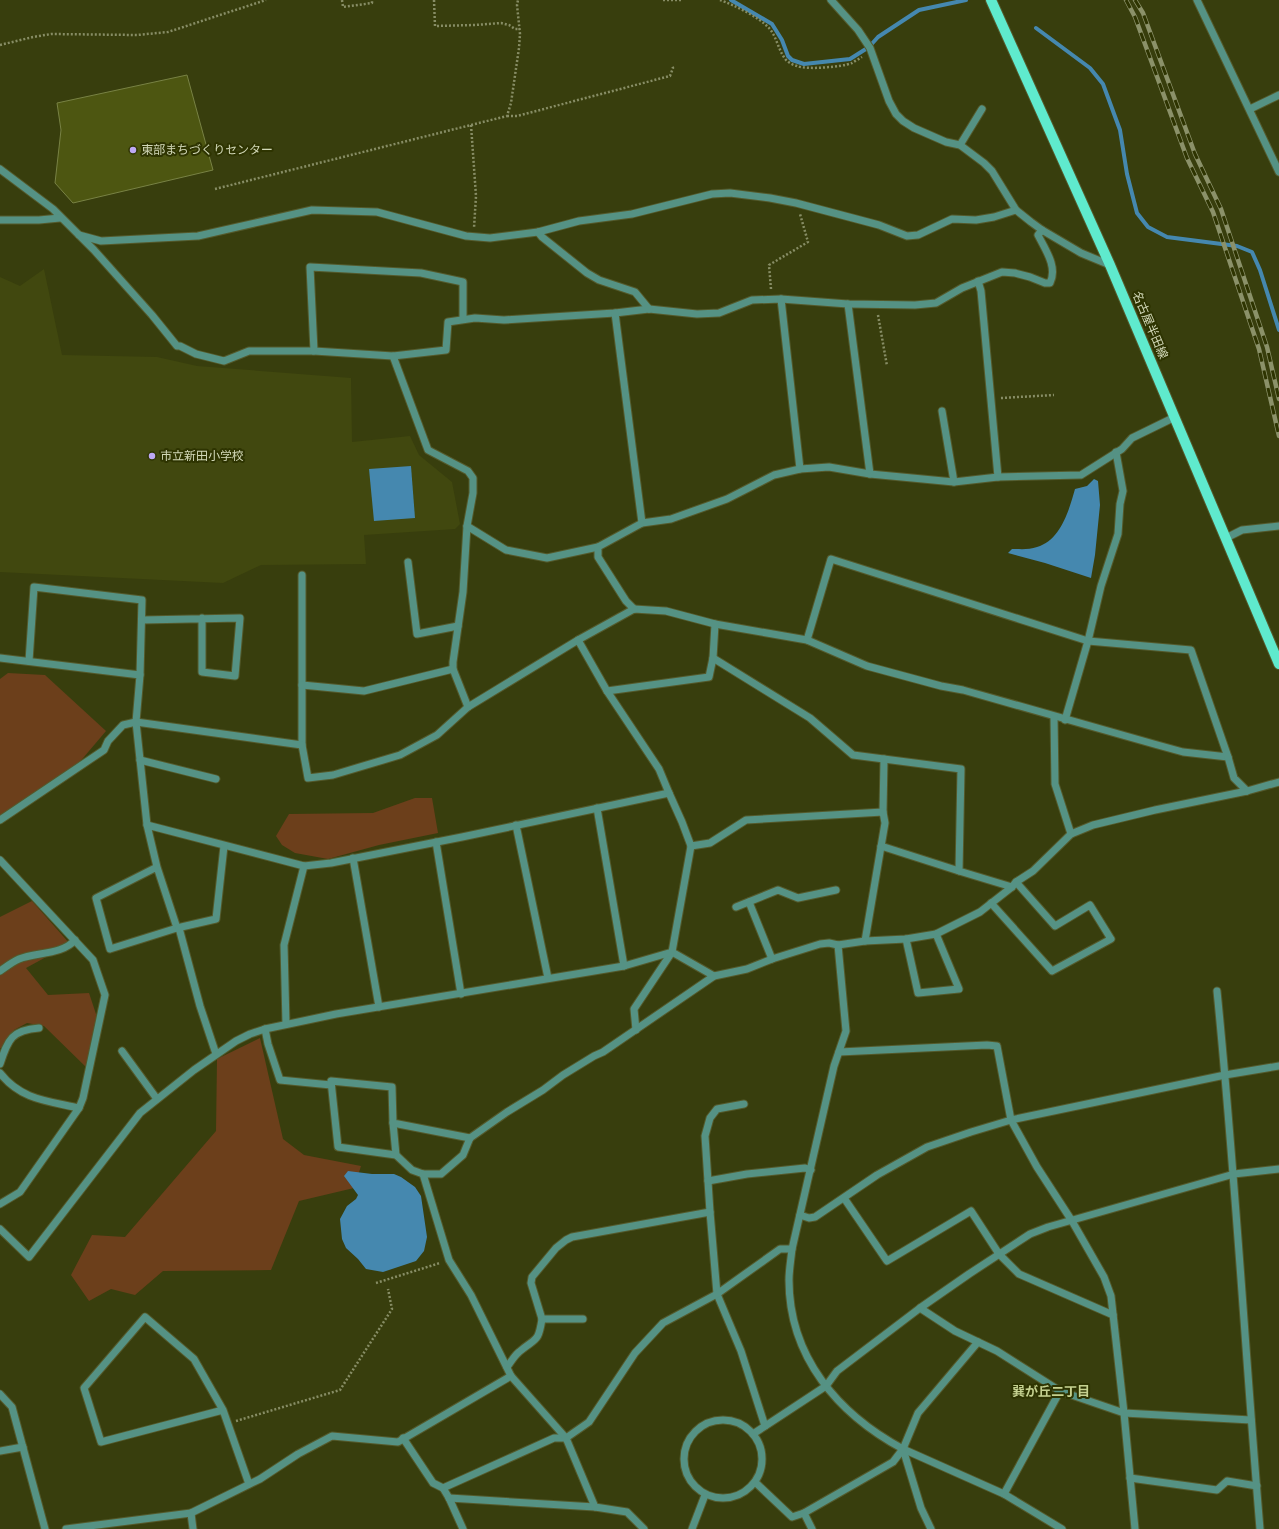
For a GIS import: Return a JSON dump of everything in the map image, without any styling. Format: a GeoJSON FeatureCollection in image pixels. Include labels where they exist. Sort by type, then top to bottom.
{"type":"FeatureCollection","features":[{"type":"Feature","properties":{"kind":"main road","name":"名古屋半田線"},"geometry":{"type":"LineString","coordinates":[[992,0],[1110,265],[1279,664]]}},
{"type":"Feature","properties":{"kind":"street"},"geometry":{"type":"LineString","coordinates":[[831,0],[858,30],[871,51],[890,101],[896,114],[903,121],[914,128],[946,142],[960,145],[992,171],[1016,210],[1042,230],[1081,254],[1110,265]]}},
{"type":"Feature","properties":{"kind":"street"},"geometry":{"type":"LineString","coordinates":[[1197,0],[1279,172]]}},
{"type":"Feature","properties":{"kind":"street"},"geometry":{"type":"LineString","coordinates":[[1250,109],[1279,95]]}},
{"type":"Feature","properties":{"kind":"street"},"geometry":{"type":"LineString","coordinates":[[960,145],[982,109]]}},
{"type":"Feature","properties":{"kind":"street"},"geometry":{"type":"LineString","coordinates":[[0,169],[53,209],[60,218],[94,250],[152,315],[177,346],[196,354],[224,361],[249,351],[314,351],[393,356],[446,350],[448,322],[475,318],[504,320],[615,313],[649,309],[697,314],[720,313],[752,300],[781,299],[848,304],[915,305],[936,303],[962,288],[1002,272],[1015,273],[1045,283],[1050,283],[1052,278],[1052,266],[1048,253],[1038,235],[1042,230]]}},
{"type":"Feature","properties":{"kind":"street"},"geometry":{"type":"LineString","coordinates":[[78,235],[101,241],[198,236],[312,210],[377,212],[466,236],[490,238],[538,232],[579,222],[632,214],[712,194],[764,197],[799,204],[879,225],[907,236],[918,235],[952,219],[976,220],[1016,210]]}},
{"type":"Feature","properties":{"kind":"street"},"geometry":{"type":"LineString","coordinates":[[0,220],[39,220],[60,218]]}},
{"type":"Feature","properties":{"kind":"street"},"geometry":{"type":"LineString","coordinates":[[538,232],[542,237],[587,273],[599,280],[634,292],[649,309]]}},
{"type":"Feature","properties":{"kind":"street"},"geometry":{"type":"LineString","coordinates":[[314,351],[310,267],[422,273],[462,282],[463,319]]}},
{"type":"Feature","properties":{"kind":"street"},"geometry":{"type":"LineString","coordinates":[[978,281],[981,291],[998,477]]}},
{"type":"Feature","properties":{"kind":"street"},"geometry":{"type":"LineString","coordinates":[[781,299],[800,469]]}},
{"type":"Feature","properties":{"kind":"street"},"geometry":{"type":"LineString","coordinates":[[848,304],[870,474]]}},
{"type":"Feature","properties":{"kind":"street"},"geometry":{"type":"LineString","coordinates":[[615,313],[642,523]]}},
{"type":"Feature","properties":{"kind":"street"},"geometry":{"type":"LineString","coordinates":[[393,356],[428,450],[468,471],[472,478],[473,493],[468,526],[463,592],[453,662],[453,669],[468,707]]}},
{"type":"Feature","properties":{"kind":"street"},"geometry":{"type":"LineString","coordinates":[[942,411],[954,482]]}},
{"type":"Feature","properties":{"kind":"street"},"geometry":{"type":"LineString","coordinates":[[468,526],[506,550],[547,558],[598,547],[642,523],[670,519],[727,499],[774,475],[800,469],[829,467],[870,474],[954,482],[998,477],[1081,475],[1122,449],[1132,438],[1175,417]]}},
{"type":"Feature","properties":{"kind":"street"},"geometry":{"type":"LineString","coordinates":[[1065,720],[1088,641],[1101,586],[1118,534],[1120,504],[1123,490],[1116,452]]}},
{"type":"Feature","properties":{"kind":"street"},"geometry":{"type":"LineString","coordinates":[[1226,538],[1242,530],[1279,526]]}},
{"type":"Feature","properties":{"kind":"street"},"geometry":{"type":"LineString","coordinates":[[598,547],[598,557],[626,601],[634,609]]}},
{"type":"Feature","properties":{"kind":"street"},"geometry":{"type":"LineString","coordinates":[[807,640],[831,559],[1088,641],[1191,650],[1234,778],[1247,791]]}},
{"type":"Feature","properties":{"kind":"street"},"geometry":{"type":"LineString","coordinates":[[408,562],[417,634],[458,626]]}},
{"type":"Feature","properties":{"kind":"street"},"geometry":{"type":"LineString","coordinates":[[302,575],[302,745],[308,778],[333,775],[400,754],[437,735],[468,707],[578,640],[634,609],[666,610],[715,624],[807,640],[867,666],[941,686],[963,690],[1054,717],[1183,752],[1228,757]]}},
{"type":"Feature","properties":{"kind":"street"},"geometry":{"type":"LineString","coordinates":[[29,661],[34,587],[142,600],[140,674],[136,722],[147,825],[157,867],[178,928],[200,1006],[216,1054]]}},
{"type":"Feature","properties":{"kind":"street"},"geometry":{"type":"LineString","coordinates":[[142,620],[202,618],[240,618],[235,676],[202,672],[202,618]]}},
{"type":"Feature","properties":{"kind":"street"},"geometry":{"type":"LineString","coordinates":[[607,691],[709,676],[713,658],[715,624]]}},
{"type":"Feature","properties":{"kind":"street"},"geometry":{"type":"LineString","coordinates":[[578,640],[607,691],[659,768],[691,846],[672,952],[634,1009],[636,1030]]}},
{"type":"Feature","properties":{"kind":"street"},"geometry":{"type":"LineString","coordinates":[[0,658],[140,674]]}},
{"type":"Feature","properties":{"kind":"street"},"geometry":{"type":"LineString","coordinates":[[713,658],[810,718],[853,755],[961,768],[959,871]]}},
{"type":"Feature","properties":{"kind":"street"},"geometry":{"type":"LineString","coordinates":[[302,685],[364,690],[453,669]]}},
{"type":"Feature","properties":{"kind":"street"},"geometry":{"type":"LineString","coordinates":[[1054,717],[1055,784],[1072,834]]}},
{"type":"Feature","properties":{"kind":"street"},"geometry":{"type":"LineString","coordinates":[[0,820],[104,750],[108,741],[123,725],[136,722],[302,745]]}},
{"type":"Feature","properties":{"kind":"street"},"geometry":{"type":"LineString","coordinates":[[865,941],[884,823],[884,759]]}},
{"type":"Feature","properties":{"kind":"street"},"geometry":{"type":"LineString","coordinates":[[140,760],[216,779]]}},
{"type":"Feature","properties":{"kind":"street"},"geometry":{"type":"LineString","coordinates":[[396,1155],[392,1087],[331,1081],[338,1147],[396,1155],[412,1170],[423,1174],[441,1174],[463,1155],[470,1138],[507,1112],[543,1090],[563,1075],[603,1052],[714,976],[747,970],[772,959],[820,944],[838,945],[865,941],[906,939],[936,934],[980,912],[1033,871],[1072,834],[1093,825],[1247,791],[1279,782]]}},
{"type":"Feature","properties":{"kind":"street"},"geometry":{"type":"LineString","coordinates":[[147,825],[304,866],[436,842],[669,793]]}},
{"type":"Feature","properties":{"kind":"street"},"geometry":{"type":"LineString","coordinates":[[597,808],[624,966]]}},
{"type":"Feature","properties":{"kind":"street"},"geometry":{"type":"LineString","coordinates":[[691,846],[710,843],[746,820],[883,812]]}},
{"type":"Feature","properties":{"kind":"street"},"geometry":{"type":"LineString","coordinates":[[516,825],[548,978]]}},
{"type":"Feature","properties":{"kind":"street"},"geometry":{"type":"LineString","coordinates":[[436,842],[461,994]]}},
{"type":"Feature","properties":{"kind":"street"},"geometry":{"type":"LineString","coordinates":[[157,867],[96,898],[110,949],[178,928],[216,919],[224,846]]}},
{"type":"Feature","properties":{"kind":"street"},"geometry":{"type":"LineString","coordinates":[[881,846],[959,871],[1014,885],[1055,926],[1090,904],[1111,939],[1052,971],[992,903]]}},
{"type":"Feature","properties":{"kind":"street"},"geometry":{"type":"LineString","coordinates":[[353,858],[379,1007]]}},
{"type":"Feature","properties":{"kind":"street"},"geometry":{"type":"LineString","coordinates":[[0,860],[93,960],[105,995],[83,1098],[79,1108],[20,1192],[0,1204]]}},
{"type":"Feature","properties":{"kind":"street"},"geometry":{"type":"LineString","coordinates":[[286,1024],[284,945],[304,866]]}},
{"type":"Feature","properties":{"kind":"street"},"geometry":{"type":"LineString","coordinates":[[736,907],[778,890],[798,898],[836,890]]}},
{"type":"Feature","properties":{"kind":"street"},"geometry":{"type":"LineString","coordinates":[[748,902],[772,959]]}},
{"type":"Feature","properties":{"kind":"street"},"geometry":{"type":"LineString","coordinates":[[906,939],[918,993],[959,989],[936,934]]}},
{"type":"Feature","properties":{"kind":"street"},"geometry":{"type":"LineString","coordinates":[[0,971],[18,959],[54,951],[72,944],[75,940]]}},
{"type":"Feature","properties":{"kind":"street"},"geometry":{"type":"LineString","coordinates":[[838,945],[846,1031],[834,1066],[792,1249],[789,1279],[795,1324],[806,1355],[826,1386],[851,1414],[887,1440],[903,1449],[1004,1494],[1062,1529]]}},
{"type":"Feature","properties":{"kind":"street"},"geometry":{"type":"LineString","coordinates":[[0,1229],[29,1257],[140,1112],[216,1054],[243,1037],[265,1029],[379,1007],[548,978],[582,974],[624,966],[672,952],[714,976]]}},
{"type":"Feature","properties":{"kind":"street"},"geometry":{"type":"LineString","coordinates":[[1217,991],[1234,1174],[1260,1529]]}},
{"type":"Feature","properties":{"kind":"street"},"geometry":{"type":"LineString","coordinates":[[0,1064],[8,1041],[17,1033],[28,1029],[40,1028]]}},
{"type":"Feature","properties":{"kind":"street"},"geometry":{"type":"LineString","coordinates":[[265,1029],[268,1044],[280,1080],[331,1085]]}},
{"type":"Feature","properties":{"kind":"street"},"geometry":{"type":"LineString","coordinates":[[839,1052],[987,1045],[997,1046],[1011,1120],[1037,1167],[1072,1221],[1104,1277],[1111,1296],[1135,1529]]}},
{"type":"Feature","properties":{"kind":"street"},"geometry":{"type":"LineString","coordinates":[[122,1051],[157,1100]]}},
{"type":"Feature","properties":{"kind":"street"},"geometry":{"type":"LineString","coordinates":[[800,1215],[809,1218],[815,1217],[877,1175],[927,1147],[971,1132],[1011,1120],[1225,1075],[1279,1066]]}},
{"type":"Feature","properties":{"kind":"street"},"geometry":{"type":"LineString","coordinates":[[0,1073],[14,1088],[34,1099],[79,1108]]}},
{"type":"Feature","properties":{"kind":"street"},"geometry":{"type":"LineString","coordinates":[[744,1104],[718,1109],[710,1118],[705,1136],[710,1212],[717,1294],[741,1351],[766,1426]]}},
{"type":"Feature","properties":{"kind":"street"},"geometry":{"type":"LineString","coordinates":[[393,1123],[470,1138]]}},
{"type":"Feature","properties":{"kind":"street"},"geometry":{"type":"LineString","coordinates":[[708,1181],[747,1174],[805,1168],[811,1170]]}},
{"type":"Feature","properties":{"kind":"street"},"geometry":{"type":"LineString","coordinates":[[753,1434],[826,1386],[837,1371],[920,1308],[1030,1234],[1234,1174],[1279,1169]]}},
{"type":"Feature","properties":{"kind":"street"},"geometry":{"type":"LineString","coordinates":[[423,1174],[448,1260],[471,1295],[511,1376],[566,1438],[595,1507]]}},
{"type":"Feature","properties":{"kind":"street"},"geometry":{"type":"LineString","coordinates":[[844,1198],[887,1261],[971,1211],[999,1254],[1019,1274],[1113,1315]]}},
{"type":"Feature","properties":{"kind":"street"},"geometry":{"type":"LineString","coordinates":[[507,1367],[517,1353],[537,1338],[542,1319],[531,1283],[532,1277],[556,1248],[566,1240],[572,1237],[710,1212]]}},
{"type":"Feature","properties":{"kind":"street"},"geometry":{"type":"LineString","coordinates":[[443,1488],[554,1438],[566,1438],[589,1422],[635,1353],[652,1332],[663,1323],[717,1294],[780,1249],[792,1249]]}},
{"type":"Feature","properties":{"kind":"street"},"geometry":{"type":"LineString","coordinates":[[920,1308],[955,1331],[997,1351],[1060,1391],[1124,1412],[1251,1420]]}},
{"type":"Feature","properties":{"kind":"street"},"geometry":{"type":"LineString","coordinates":[[223,1410],[101,1442],[84,1388],[146,1317],[194,1359],[223,1410],[249,1484]]}},
{"type":"Feature","properties":{"kind":"street"},"geometry":{"type":"LineString","coordinates":[[542,1319],[583,1319]]}},
{"type":"Feature","properties":{"kind":"street"},"geometry":{"type":"LineString","coordinates":[[755,1482],[792,1517],[804,1513],[893,1462],[903,1449],[918,1413],[978,1342]]}},
{"type":"Feature","properties":{"kind":"street"},"geometry":{"type":"LineString","coordinates":[[66,1529],[191,1513],[260,1479],[298,1454],[332,1436],[398,1442],[511,1376]]}},
{"type":"Feature","properties":{"kind":"street"},"geometry":{"type":"LineString","coordinates":[[1004,1494],[1060,1391]]}},
{"type":"Feature","properties":{"kind":"street"},"geometry":{"type":"LineString","coordinates":[[0,1394],[12,1407],[45,1529]]}},
{"type":"Feature","properties":{"kind":"street"},"geometry":{"type":"LineString","coordinates":[[719,1420],[732,1421],[743,1426],[753,1434],[759,1444],[762,1455],[762,1467],[751,1487],[741,1494],[729,1498],[717,1498],[705,1495],[695,1487],[688,1477],[684,1465],[684,1452],[688,1440],[696,1431],[707,1424],[719,1420]]}},
{"type":"Feature","properties":{"kind":"street"},"geometry":{"type":"LineString","coordinates":[[404,1438],[433,1482],[443,1488],[463,1529]]}},
{"type":"Feature","properties":{"kind":"street"},"geometry":{"type":"LineString","coordinates":[[0,1451],[22,1448]]}},
{"type":"Feature","properties":{"kind":"street"},"geometry":{"type":"LineString","coordinates":[[903,1449],[921,1508],[931,1529]]}},
{"type":"Feature","properties":{"kind":"street"},"geometry":{"type":"LineString","coordinates":[[1130,1478],[1217,1490],[1227,1481],[1257,1486]]}},
{"type":"Feature","properties":{"kind":"street"},"geometry":{"type":"LineString","coordinates":[[692,1529],[705,1495]]}},
{"type":"Feature","properties":{"kind":"street"},"geometry":{"type":"LineString","coordinates":[[449,1498],[595,1507],[627,1512],[644,1529]]}},
{"type":"Feature","properties":{"kind":"street"},"geometry":{"type":"LineString","coordinates":[[191,1513],[193,1529]]}},
{"type":"Feature","properties":{"kind":"street"},"geometry":{"type":"LineString","coordinates":[[804,1513],[812,1529]]}},
{"type":"Feature","properties":{"kind":"path"},"geometry":{"type":"LineString","coordinates":[[0,45],[51,34],[137,35],[168,32],[266,0]]}},
{"type":"Feature","properties":{"kind":"path"},"geometry":{"type":"LineString","coordinates":[[342,0],[343,7],[372,3],[372,0]]}},
{"type":"Feature","properties":{"kind":"path"},"geometry":{"type":"LineString","coordinates":[[434,0],[435,26],[475,25],[501,22],[520,30]]}},
{"type":"Feature","properties":{"kind":"path"},"geometry":{"type":"LineString","coordinates":[[507,116],[511,103],[519,48],[520,30],[516,5],[518,0]]}},
{"type":"Feature","properties":{"kind":"path"},"geometry":{"type":"LineString","coordinates":[[663,0],[681,0]]}},
{"type":"Feature","properties":{"kind":"path"},"geometry":{"type":"LineString","coordinates":[[720,0],[739,9],[768,27],[778,42],[785,58],[790,63],[797,66],[815,68],[844,65],[851,63],[871,51]]}},
{"type":"Feature","properties":{"kind":"path"},"geometry":{"type":"LineString","coordinates":[[215,189],[507,116],[517,116],[670,76],[673,68],[672,65]]}},
{"type":"Feature","properties":{"kind":"path"},"geometry":{"type":"LineString","coordinates":[[471,125],[476,196],[474,236]]}},
{"type":"Feature","properties":{"kind":"path"},"geometry":{"type":"LineString","coordinates":[[772,300],[769,265],[808,242],[798,207],[799,204]]}},
{"type":"Feature","properties":{"kind":"path"},"geometry":{"type":"LineString","coordinates":[[876,304],[887,366]]}},
{"type":"Feature","properties":{"kind":"path"},"geometry":{"type":"LineString","coordinates":[[991,398],[1054,395]]}},
{"type":"Feature","properties":{"kind":"path"},"geometry":{"type":"LineString","coordinates":[[376,1283],[448,1260]]}},
{"type":"Feature","properties":{"kind":"path"},"geometry":{"type":"LineString","coordinates":[[228,1424],[340,1390],[392,1310],[388,1289]]}},
{"type":"Feature","properties":{"kind":"shaded area"},"geometry":{"type":"Polygon","coordinates":[[[44,269],[62,355],[157,357],[197,366],[351,378],[352,442],[410,436],[419,455],[452,482],[460,524],[455,529],[364,535],[366,564],[261,565],[223,583],[0,572],[0,277],[20,286],[44,269]]]}},
{"type":"Feature","properties":{"kind":"shaded area"},"geometry":{"type":"Polygon","coordinates":[[[8,673],[45,675],[106,731],[78,764],[0,816],[0,679],[8,673]]]}},
{"type":"Feature","properties":{"kind":"shaded area"},"geometry":{"type":"Polygon","coordinates":[[[415,798],[432,798],[438,833],[379,845],[328,859],[295,853],[282,845],[276,836],[289,814],[373,813],[415,798]]]}},
{"type":"Feature","properties":{"kind":"shaded area"},"geometry":{"type":"Polygon","coordinates":[[[32,901],[70,944],[26,968],[48,995],[89,993],[100,1026],[88,1069],[44,1026],[27,1023],[14,1030],[9,1048],[0,1048],[0,917],[32,901]]]}},
{"type":"Feature","properties":{"kind":"shaded area"},"geometry":{"type":"Polygon","coordinates":[[[260,1038],[283,1139],[304,1155],[361,1166],[354,1188],[299,1201],[271,1270],[163,1271],[135,1295],[111,1289],[89,1301],[71,1275],[92,1235],[125,1237],[216,1131],[217,1059],[260,1038]]]}},
{"type":"Feature","properties":{"kind":"water"},"geometry":{"type":"Polygon","coordinates":[[[411,466],[415,518],[374,521],[369,469],[411,466]]]}},
{"type":"Feature","properties":{"kind":"water"},"geometry":{"type":"Polygon","coordinates":[[[1094,479],[1098,481],[1100,505],[1091,578],[1008,553],[1012,549],[1028,549],[1037,547],[1052,538],[1058,531],[1067,515],[1075,489],[1087,486],[1094,479]]]}},
{"type":"Feature","properties":{"kind":"water"},"geometry":{"type":"Polygon","coordinates":[[[348,1171],[372,1174],[394,1174],[415,1187],[421,1196],[427,1237],[424,1251],[416,1261],[383,1272],[366,1269],[346,1248],[342,1239],[340,1219],[347,1206],[356,1199],[358,1195],[344,1176],[348,1171]]]}},
{"type":"Feature","properties":{"kind":"building","name":"東部まちづくりセンター"},"geometry":{"type":"Polygon","coordinates":[[[187,75],[213,170],[73,203],[55,183],[61,130],[57,103],[187,75]]]}},
{"type":"Feature","properties":{"kind":"waterway"},"geometry":{"type":"LineString","coordinates":[[731,0],[772,24],[782,40],[788,56],[792,60],[804,64],[850,59],[869,47],[878,37],[919,10],[966,0]]}},
{"type":"Feature","properties":{"kind":"waterway"},"geometry":{"type":"LineString","coordinates":[[1036,28],[1090,68],[1103,84],[1120,130],[1127,174],[1137,213],[1148,227],[1167,237],[1237,246],[1252,252],[1260,270],[1279,330]]}},
{"type":"Feature","properties":{"kind":"railway"},"geometry":{"type":"LineString","coordinates":[[1126,0],[1135,17],[1187,158],[1213,212],[1259,349],[1279,436]]}},
{"type":"Feature","properties":{"kind":"railway"},"geometry":{"type":"LineString","coordinates":[[1135,0],[1143,13],[1195,154],[1221,209],[1267,347],[1279,399]]}},
{"type":"Feature","properties":{"kind":"place","name":"東部まちづくりセンター"},"geometry":{"type":"Point","coordinates":[133,150]}},
{"type":"Feature","properties":{"kind":"place","name":"市立新田小学校"},"geometry":{"type":"Point","coordinates":[152,456]}},
{"type":"Feature","properties":{"kind":"district","name":"巽が丘二丁目"},"geometry":{"type":"Point","coordinates":[1051,1391]}}]}
